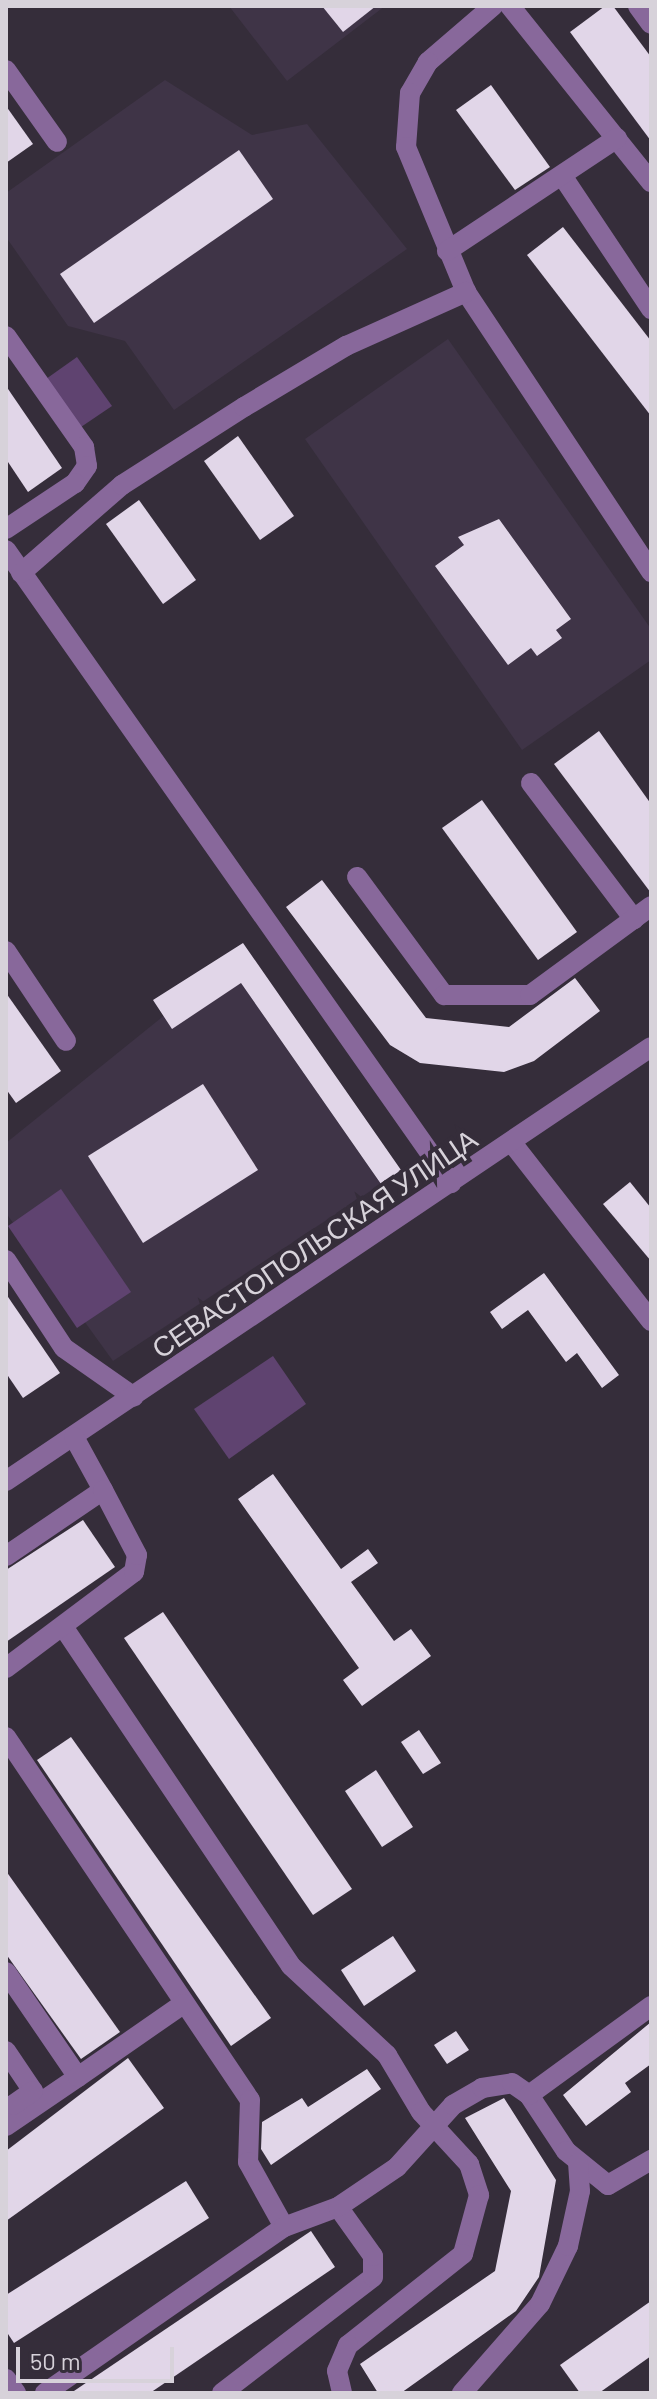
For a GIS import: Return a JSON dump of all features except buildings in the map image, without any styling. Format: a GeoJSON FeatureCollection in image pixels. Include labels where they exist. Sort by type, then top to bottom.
{"type":"FeatureCollection","features":[{"type":"Feature","properties":{"kind":"street"},"geometry":{"type":"LineString","coordinates":[[493,6],[428,62],[410,93],[406,147],[466,292],[651,572]]}},
{"type":"Feature","properties":{"kind":"street"},"geometry":{"type":"LineString","coordinates":[[510,6],[651,182]]}},
{"type":"Feature","properties":{"kind":"street"},"geometry":{"type":"LineString","coordinates":[[638,6],[651,24]]}},
{"type":"Feature","properties":{"kind":"street"},"geometry":{"type":"LineString","coordinates":[[6,70],[57,142]]}},
{"type":"Feature","properties":{"kind":"street"},"geometry":{"type":"LineString","coordinates":[[447,251],[563,177],[617,138]]}},
{"type":"Feature","properties":{"kind":"street"},"geometry":{"type":"LineString","coordinates":[[563,177],[651,309]]}},
{"type":"Feature","properties":{"kind":"street"},"geometry":{"type":"LineString","coordinates":[[21,573],[122,485],[244,407],[346,346],[466,292]]}},
{"type":"Feature","properties":{"kind":"street"},"geometry":{"type":"LineString","coordinates":[[6,336],[84,447],[87,466],[75,483],[6,529]]}},
{"type":"Feature","properties":{"kind":"street"},"geometry":{"type":"LineString","coordinates":[[6,550],[451,1183]]}},
{"type":"Feature","properties":{"kind":"street"},"geometry":{"type":"LineString","coordinates":[[357,877],[444,995],[530,995],[642,912],[531,783]]}},
{"type":"Feature","properties":{"kind":"street"},"geometry":{"type":"LineString","coordinates":[[6,951],[66,1041]]}},
{"type":"Feature","properties":{"kind":"street","name":"СЕВАСТОПОЛЬСКАЯ УЛИЦА"},"geometry":{"type":"LineString","coordinates":[[7,1477],[134,1397],[651,1047]]}},
{"type":"Feature","properties":{"kind":"street"},"geometry":{"type":"LineString","coordinates":[[512,1143],[651,1321]]}},
{"type":"Feature","properties":{"kind":"street"},"geometry":{"type":"LineString","coordinates":[[6,1260],[64,1348],[134,1397]]}},
{"type":"Feature","properties":{"kind":"street"},"geometry":{"type":"LineString","coordinates":[[6,1668],[64,1628],[134,1572],[137,1555],[74,1437]]}},
{"type":"Feature","properties":{"kind":"street"},"geometry":{"type":"LineString","coordinates":[[6,1556],[103,1490]]}},
{"type":"Feature","properties":{"kind":"street"},"geometry":{"type":"LineString","coordinates":[[64,1628],[291,1966],[387,2055],[433,2122],[469,2164],[479,2195],[471,2238],[447,2269],[348,2345],[337,2371],[342,2393]]}},
{"type":"Feature","properties":{"kind":"street"},"geometry":{"type":"LineString","coordinates":[[6,1737],[250,2100],[248,2162],[284,2227]]}},
{"type":"Feature","properties":{"kind":"street"},"geometry":{"type":"LineString","coordinates":[[6,1972],[78,2077]]}},
{"type":"Feature","properties":{"kind":"street"},"geometry":{"type":"LineString","coordinates":[[6,2126],[183,2004]]}},
{"type":"Feature","properties":{"kind":"street"},"geometry":{"type":"LineString","coordinates":[[529,2095],[651,2006]]}},
{"type":"Feature","properties":{"kind":"street"},"geometry":{"type":"LineString","coordinates":[[6,2051],[33,2091],[6,2110]]}},
{"type":"Feature","properties":{"kind":"street"},"geometry":{"type":"LineString","coordinates":[[45,2393],[284,2227],[338,2207],[397,2167],[433,2122],[482,2088],[512,2083],[529,2095],[578,2163],[608,2185],[651,2160]]}},
{"type":"Feature","properties":{"kind":"street"},"geometry":{"type":"LineString","coordinates":[[462,2393],[540,2304],[568,2246],[580,2191],[578,2163]]}},
{"type":"Feature","properties":{"kind":"street"},"geometry":{"type":"LineString","coordinates":[[222,2393],[373,2277],[373,2256],[338,2207]]}},
{"type":"Feature","properties":{"kind":"street"},"geometry":{"type":"LineString","coordinates":[[6,2379],[16,2393]]}},
{"type":"Feature","properties":{"kind":"shaded area"},"geometry":{"type":"Polygon","coordinates":[[[229,6],[385,6],[287,81],[229,6]]]}},
{"type":"Feature","properties":{"kind":"shaded area"},"geometry":{"type":"Polygon","coordinates":[[[165,80],[252,135],[307,124],[407,249],[174,410],[125,341],[68,326],[6,237],[6,193],[165,80]]]}},
{"type":"Feature","properties":{"kind":"shaded area"},"geometry":{"type":"Polygon","coordinates":[[[448,339],[651,629],[651,660],[522,750],[305,439],[448,339]]]}},
{"type":"Feature","properties":{"kind":"shaded area"},"geometry":{"type":"Polygon","coordinates":[[[77,357],[112,406],[81,427],[46,379],[77,357]]]}},
{"type":"Feature","properties":{"kind":"shaded area"},"geometry":{"type":"Polygon","coordinates":[[[228,964],[381,1184],[113,1361],[6,1213],[6,1143],[228,964]]]}},
{"type":"Feature","properties":{"kind":"shaded area"},"geometry":{"type":"Polygon","coordinates":[[[61,1189],[131,1292],[77,1328],[8,1226],[61,1189]]]}},
{"type":"Feature","properties":{"kind":"shaded area"},"geometry":{"type":"Polygon","coordinates":[[[273,1356],[306,1404],[229,1459],[194,1409],[273,1356]]]}}]}
